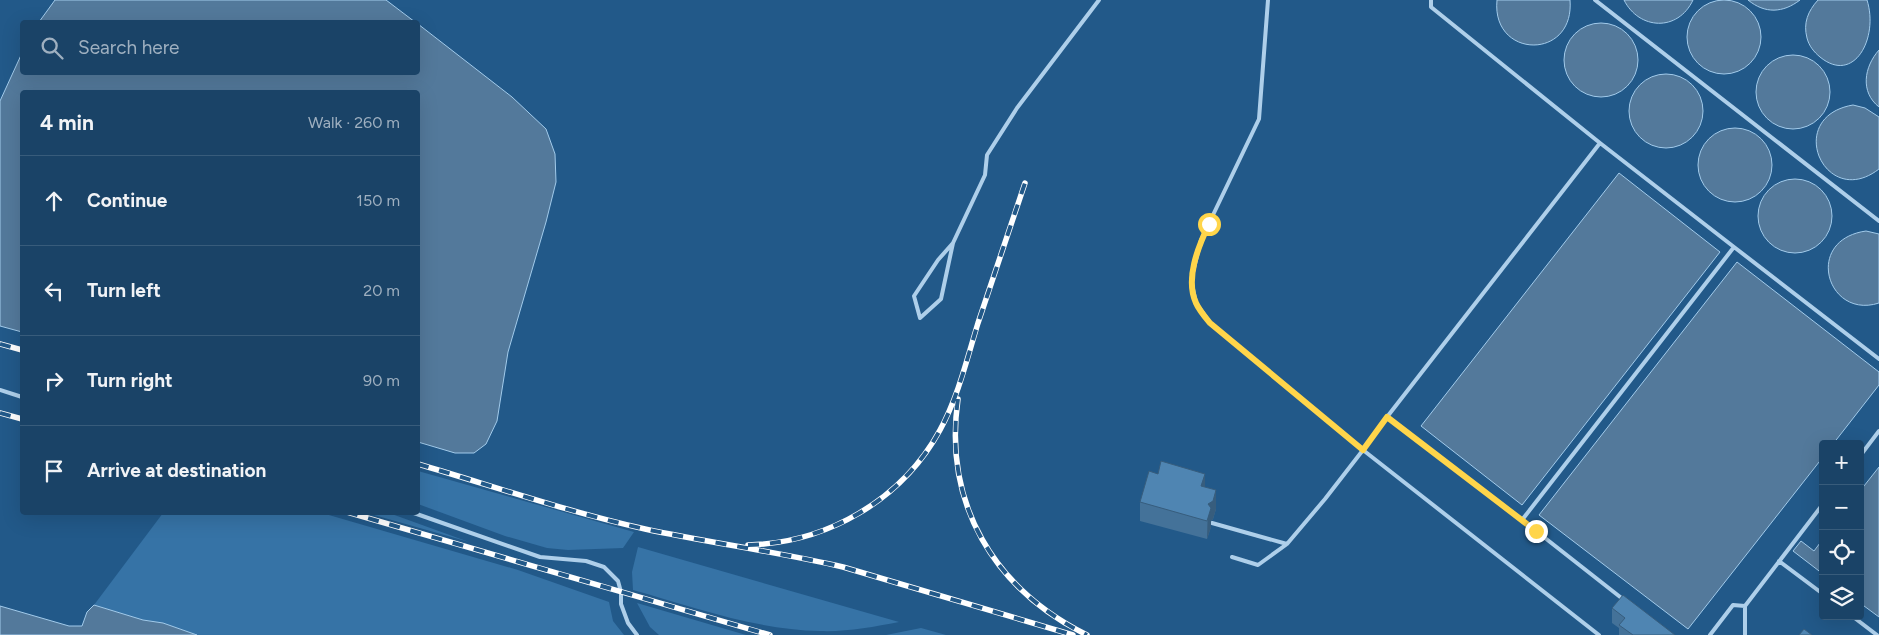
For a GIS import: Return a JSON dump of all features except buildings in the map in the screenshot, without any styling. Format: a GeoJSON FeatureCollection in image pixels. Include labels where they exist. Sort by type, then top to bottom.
{"type":"FeatureCollection","features":[{"type":"Feature","properties":{"kind":"lane"},"geometry":{"type":"LineString","coordinates":[[953,243],[938,260],[914,296],[920,318],[941,299],[953,243],[985,175],[988,155],[1017,108],[1099,0]]}},
{"type":"Feature","properties":{"kind":"lane"},"geometry":{"type":"LineString","coordinates":[[1268,0],[1259,119],[1201,240],[1191,280],[1196,303],[1210,323],[1363,450],[1599,635]]}},
{"type":"Feature","properties":{"kind":"lane"},"geometry":{"type":"LineString","coordinates":[[1431,0],[1431,7],[1600,143],[1879,359]]}},
{"type":"Feature","properties":{"kind":"lane"},"geometry":{"type":"LineString","coordinates":[[1596,0],[1879,221]]}},
{"type":"Feature","properties":{"kind":"lane"},"geometry":{"type":"LineString","coordinates":[[1232,557],[1258,564],[1287,544],[1325,500],[1387,417],[1600,143]]}},
{"type":"Feature","properties":{"kind":"lane"},"geometry":{"type":"LineString","coordinates":[[1522,520],[1734,247]]}},
{"type":"Feature","properties":{"kind":"lane"},"geometry":{"type":"LineString","coordinates":[[0,390],[20,396]]}},
{"type":"Feature","properties":{"kind":"lane"},"geometry":{"type":"LineString","coordinates":[[1387,417],[1630,605]]}},
{"type":"Feature","properties":{"kind":"lane"},"geometry":{"type":"LineString","coordinates":[[1864,451],[1879,431]]}},
{"type":"Feature","properties":{"kind":"lane"},"geometry":{"type":"LineString","coordinates":[[1745,635],[1745,606],[1819,509]]}},
{"type":"Feature","properties":{"kind":"lane"},"geometry":{"type":"LineString","coordinates":[[420,515],[540,557],[586,561],[604,567],[618,581],[621,592],[621,604],[628,623],[637,635]]}},
{"type":"Feature","properties":{"kind":"lane"},"geometry":{"type":"LineString","coordinates":[[1212,523],[1287,544]]}},
{"type":"Feature","properties":{"kind":"lane"},"geometry":{"type":"LineString","coordinates":[[1779,561],[1819,591]]}},
{"type":"Feature","properties":{"kind":"lane"},"geometry":{"type":"LineString","coordinates":[[1710,635],[1733,605],[1745,606]]}},
{"type":"Feature","properties":{"kind":"lane"},"geometry":{"type":"LineString","coordinates":[[1857,620],[1877,635]]}},
{"type":"Feature","properties":{"kind":"shaded area"},"geometry":{"type":"Polygon","coordinates":[[[55,0],[386,0],[412,20],[40,20],[55,0]]]}},
{"type":"Feature","properties":{"kind":"shaded area"},"geometry":{"type":"Polygon","coordinates":[[[1497,0],[1570,0],[1568,20],[1560,34],[1548,42],[1533,45],[1519,42],[1507,33],[1499,19],[1497,0]]]}},
{"type":"Feature","properties":{"kind":"shaded area"},"geometry":{"type":"Polygon","coordinates":[[[1624,0],[1693,0],[1678,18],[1669,22],[1659,23],[1648,22],[1639,17],[1624,0]]]}},
{"type":"Feature","properties":{"kind":"shaded area"},"geometry":{"type":"Polygon","coordinates":[[[1724,0],[1745,6],[1755,16],[1761,37],[1755,58],[1745,68],[1724,74],[1703,68],[1693,58],[1687,37],[1693,16],[1703,6],[1724,0]]]}},
{"type":"Feature","properties":{"kind":"shaded area"},"geometry":{"type":"Polygon","coordinates":[[[1748,0],[1800,0],[1781,9],[1767,10],[1754,5],[1748,0]]]}},
{"type":"Feature","properties":{"kind":"shaded area"},"geometry":{"type":"Polygon","coordinates":[[[1818,0],[1867,0],[1870,29],[1861,53],[1853,61],[1843,65],[1832,64],[1820,57],[1810,46],[1806,33],[1806,22],[1809,13],[1818,0]]]}},
{"type":"Feature","properties":{"kind":"shaded area"},"geometry":{"type":"Polygon","coordinates":[[[1601,23],[1622,29],[1632,39],[1638,60],[1632,81],[1622,91],[1601,97],[1580,91],[1570,81],[1564,60],[1570,39],[1580,29],[1601,23]]]}},
{"type":"Feature","properties":{"kind":"shaded area"},"geometry":{"type":"Polygon","coordinates":[[[420,26],[512,97],[546,129],[555,154],[556,182],[508,352],[497,421],[486,444],[474,453],[455,453],[420,443],[420,90],[20,90],[20,331],[0,326],[0,101],[20,57],[20,75],[420,75],[420,26]]]}},
{"type":"Feature","properties":{"kind":"shaded area"},"geometry":{"type":"Polygon","coordinates":[[[1879,50],[1879,107],[1869,94],[1866,79],[1870,64],[1879,50]]]}},
{"type":"Feature","properties":{"kind":"shaded area"},"geometry":{"type":"Polygon","coordinates":[[[1793,55],[1814,61],[1824,71],[1830,92],[1824,113],[1814,123],[1793,129],[1772,123],[1762,113],[1756,92],[1762,71],[1772,61],[1793,55]]]}},
{"type":"Feature","properties":{"kind":"shaded area"},"geometry":{"type":"Polygon","coordinates":[[[1666,74],[1687,80],[1697,90],[1703,111],[1697,132],[1687,142],[1666,148],[1645,142],[1635,132],[1629,111],[1635,90],[1645,80],[1666,74]]]}},
{"type":"Feature","properties":{"kind":"shaded area"},"geometry":{"type":"Polygon","coordinates":[[[1853,105],[1865,108],[1879,117],[1879,169],[1860,179],[1842,178],[1829,170],[1820,157],[1816,142],[1820,126],[1832,113],[1853,105]]]}},
{"type":"Feature","properties":{"kind":"shaded area"},"geometry":{"type":"Polygon","coordinates":[[[1735,128],[1756,134],[1766,144],[1772,165],[1766,186],[1756,196],[1735,202],[1714,196],[1704,186],[1698,165],[1704,144],[1714,134],[1735,128]]]}},
{"type":"Feature","properties":{"kind":"shaded area"},"geometry":{"type":"Polygon","coordinates":[[[1619,173],[1720,252],[1522,505],[1421,426],[1619,173]]]}},
{"type":"Feature","properties":{"kind":"shaded area"},"geometry":{"type":"Polygon","coordinates":[[[1795,179],[1816,185],[1826,195],[1832,216],[1826,237],[1816,247],[1795,253],[1774,247],[1764,237],[1758,216],[1764,195],[1774,185],[1795,179]]]}},
{"type":"Feature","properties":{"kind":"shaded area"},"geometry":{"type":"Polygon","coordinates":[[[1866,231],[1879,234],[1879,303],[1861,305],[1846,300],[1835,290],[1829,277],[1829,262],[1834,248],[1846,237],[1866,231]]]}},
{"type":"Feature","properties":{"kind":"shaded area"},"geometry":{"type":"Polygon","coordinates":[[[1737,262],[1879,372],[1879,385],[1836,440],[1819,440],[1819,462],[1688,629],[1539,515],[1737,262]]]}},
{"type":"Feature","properties":{"kind":"shaded area"},"geometry":{"type":"Polygon","coordinates":[[[1879,467],[1879,617],[1864,606],[1864,486],[1879,467]]]}},
{"type":"Feature","properties":{"kind":"shaded area"},"geometry":{"type":"Polygon","coordinates":[[[420,472],[634,532],[623,548],[568,550],[547,548],[505,536],[420,505],[420,472]]]}},
{"type":"Feature","properties":{"kind":"shaded area"},"geometry":{"type":"Polygon","coordinates":[[[162,515],[329,515],[518,570],[609,602],[613,621],[624,635],[197,635],[163,623],[143,620],[94,605],[162,515]]]}},
{"type":"Feature","properties":{"kind":"shaded area"},"geometry":{"type":"Polygon","coordinates":[[[374,515],[395,515],[469,542],[374,515]]]}},
{"type":"Feature","properties":{"kind":"shaded area"},"geometry":{"type":"Polygon","coordinates":[[[1801,541],[1814,551],[1819,544],[1819,571],[1793,551],[1801,541]]]}},
{"type":"Feature","properties":{"kind":"shaded area"},"geometry":{"type":"Polygon","coordinates":[[[638,547],[899,622],[840,631],[796,630],[772,627],[702,610],[633,590],[632,572],[638,547]]]}},
{"type":"Feature","properties":{"kind":"shaded area"},"geometry":{"type":"Polygon","coordinates":[[[637,603],[746,635],[659,635],[650,627],[637,603]]]}},
{"type":"Feature","properties":{"kind":"shaded area"},"geometry":{"type":"Polygon","coordinates":[[[94,605],[143,620],[163,623],[197,635],[0,635],[0,606],[69,626],[82,626],[87,612],[94,605]]]}},
{"type":"Feature","properties":{"kind":"shaded area"},"geometry":{"type":"Polygon","coordinates":[[[921,628],[946,635],[886,635],[921,628]]]}},
{"type":"Feature","properties":{"kind":"railway"},"geometry":{"type":"LineString","coordinates":[[748,545],[806,536],[833,526],[859,513],[883,497],[905,477],[924,455],[940,430],[957,391],[1025,183]]}},
{"type":"Feature","properties":{"kind":"railway"},"geometry":{"type":"LineString","coordinates":[[0,344],[20,349]]}},
{"type":"Feature","properties":{"kind":"railway"},"geometry":{"type":"LineString","coordinates":[[958,399],[955,437],[959,474],[968,508],[982,539],[1001,568],[1026,593],[1054,616],[1087,635]]}},
{"type":"Feature","properties":{"kind":"railway"},"geometry":{"type":"LineString","coordinates":[[0,413],[20,418]]}},
{"type":"Feature","properties":{"kind":"railway"},"geometry":{"type":"LineString","coordinates":[[420,465],[559,507],[616,522],[843,567],[1073,635]]}},
{"type":"Feature","properties":{"kind":"railway"},"geometry":{"type":"LineString","coordinates":[[357,515],[770,635]]}},
{"type":"Feature","properties":{"kind":"route"},"geometry":{"type":"LineString","coordinates":[[1209,224],[1201,240],[1191,280],[1196,303],[1210,323],[1363,450],[1387,417],[1536,531]]}}]}
